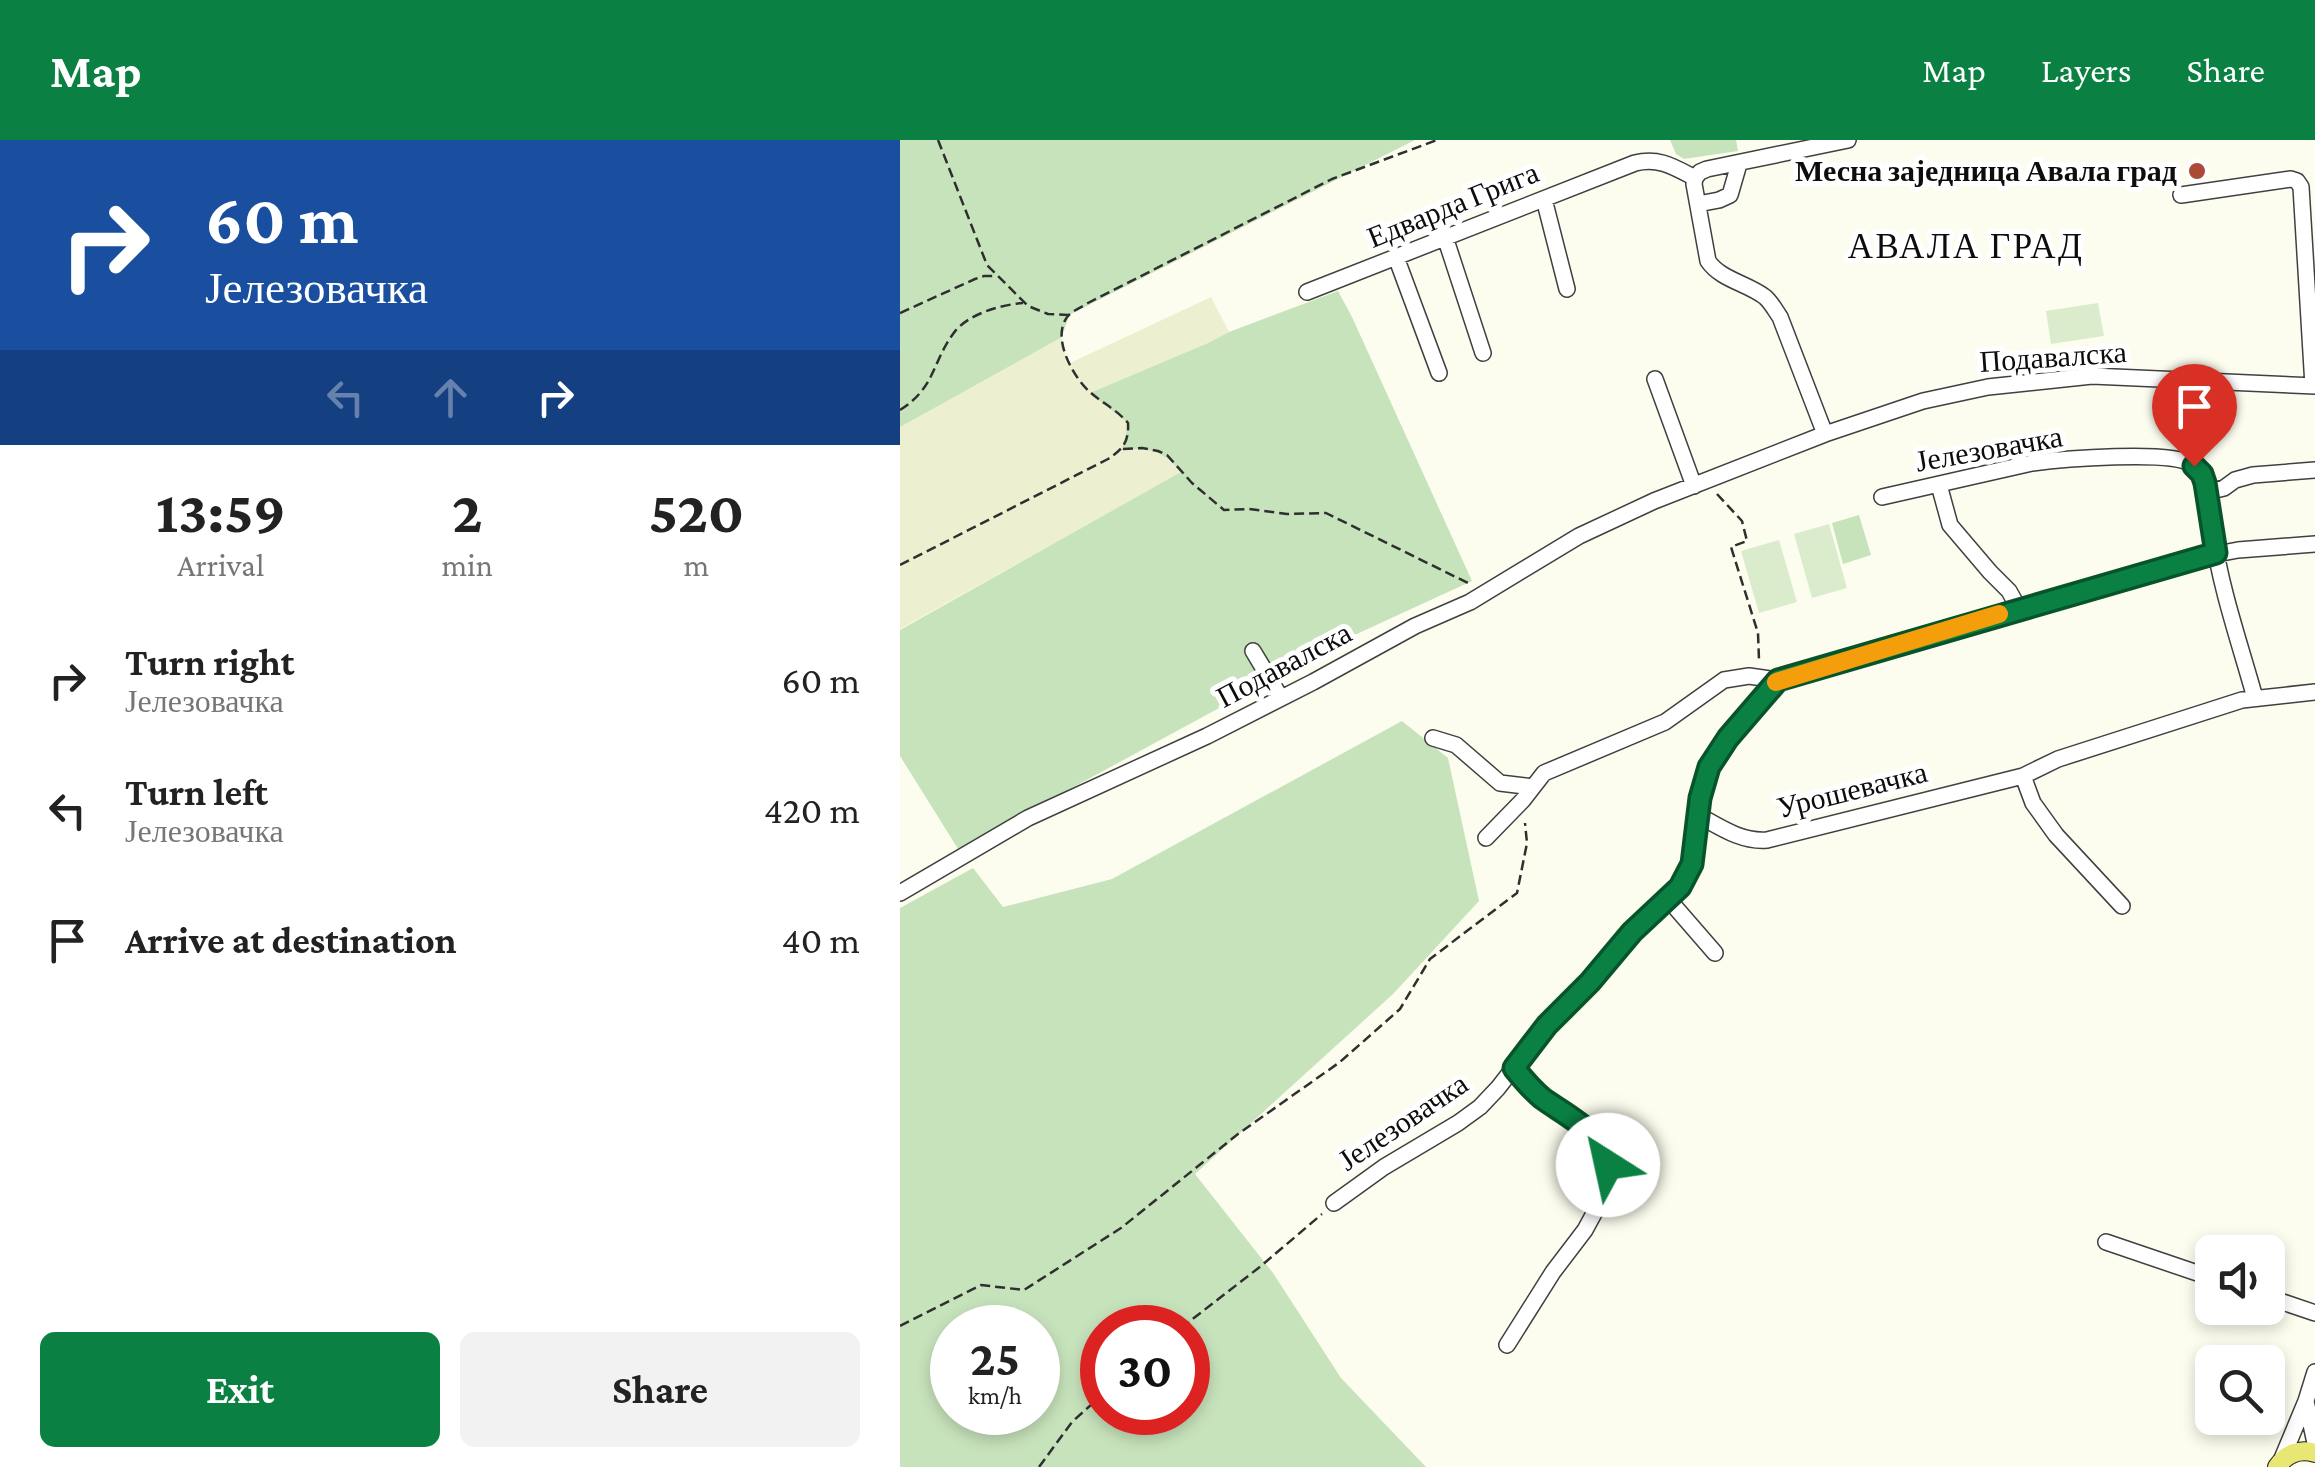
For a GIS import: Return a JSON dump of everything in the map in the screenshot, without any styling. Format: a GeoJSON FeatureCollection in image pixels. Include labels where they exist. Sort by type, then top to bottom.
{"type":"FeatureCollection","features":[{"type":"Feature","properties":{"kind":"main road"},"geometry":{"type":"LineString","coordinates":[[2278,1465],[2300,1451],[2315,1453]]}},
{"type":"Feature","properties":{"kind":"street"},"geometry":{"type":"LineString","coordinates":[[1824,434],[1780,317],[1771,303],[1714,270],[1708,261],[1694,184],[1704,170],[1848,140]]}},
{"type":"Feature","properties":{"kind":"street","name":"Едварда Грига"},"geometry":{"type":"LineString","coordinates":[[1308,292],[1612,170],[1646,160],[1668,163],[1695,178]]}},
{"type":"Feature","properties":{"kind":"street"},"geometry":{"type":"LineString","coordinates":[[1698,204],[1730,195],[1739,164]]}},
{"type":"Feature","properties":{"kind":"street"},"geometry":{"type":"LineString","coordinates":[[2181,195],[2291,179],[2297,182],[2308,204]]}},
{"type":"Feature","properties":{"kind":"street"},"geometry":{"type":"LineString","coordinates":[[1544,199],[1567,289]]}},
{"type":"Feature","properties":{"kind":"street","name":"Подавалска"},"geometry":{"type":"LineString","coordinates":[[900,893],[1038,813],[1207,736],[1415,626],[1488,592],[1579,536],[1654,501],[1824,434],[1923,401],[1988,387],[2092,376],[2314,386],[2308,204]]}},
{"type":"Feature","properties":{"kind":"street"},"geometry":{"type":"LineString","coordinates":[[1445,237],[1483,353]]}},
{"type":"Feature","properties":{"kind":"street"},"geometry":{"type":"LineString","coordinates":[[1396,257],[1439,373]]}},
{"type":"Feature","properties":{"kind":"street"},"geometry":{"type":"LineString","coordinates":[[1656,379],[1694,486]]}},
{"type":"Feature","properties":{"kind":"street","name":"Јелезовачка"},"geometry":{"type":"LineString","coordinates":[[1882,496],[2032,462],[2164,456],[2194,466],[2204,478],[2207,492]]}},
{"type":"Feature","properties":{"kind":"street"},"geometry":{"type":"LineString","coordinates":[[2255,698],[2216,553],[2207,492],[2253,475],[2315,470]]}},
{"type":"Feature","properties":{"kind":"street"},"geometry":{"type":"LineString","coordinates":[[1939,485],[1950,524],[2009,591],[2018,608]]}},
{"type":"Feature","properties":{"kind":"street"},"geometry":{"type":"LineString","coordinates":[[1486,838],[1544,773],[1666,722],[1724,680],[1760,676],[1778,680],[2216,553],[2315,544]]}},
{"type":"Feature","properties":{"kind":"street"},"geometry":{"type":"LineString","coordinates":[[1253,651],[1281,698]]}},
{"type":"Feature","properties":{"kind":"street","name":"Јелезовачка"},"geometry":{"type":"LineString","coordinates":[[1334,1203],[1489,1098],[1535,1038],[1590,982],[1620,944],[1668,900],[1692,864],[1702,788],[1714,757],[1778,680]]}},
{"type":"Feature","properties":{"kind":"street","name":"Урошевачка"},"geometry":{"type":"LineString","coordinates":[[1698,815],[1741,837],[1767,840],[2023,776],[2076,753],[2186,716],[2255,698],[2315,692]]}},
{"type":"Feature","properties":{"kind":"street"},"geometry":{"type":"LineString","coordinates":[[1433,738],[1456,745],[1500,783],[1528,794]]}},
{"type":"Feature","properties":{"kind":"street"},"geometry":{"type":"LineString","coordinates":[[2023,776],[2033,803],[2056,835],[2122,906]]}},
{"type":"Feature","properties":{"kind":"street"},"geometry":{"type":"LineString","coordinates":[[1668,900],[1716,954]]}},
{"type":"Feature","properties":{"kind":"street"},"geometry":{"type":"LineString","coordinates":[[1507,1345],[1593,1216],[1608,1165],[1606,1151],[1595,1138],[1535,1092],[1514,1068]]}},
{"type":"Feature","properties":{"kind":"street"},"geometry":{"type":"LineString","coordinates":[[2106,1242],[2195,1272]]}},
{"type":"Feature","properties":{"kind":"street"},"geometry":{"type":"LineString","coordinates":[[2285,1303],[2315,1314]]}},
{"type":"Feature","properties":{"kind":"street"},"geometry":{"type":"LineString","coordinates":[[2278,1465],[2315,1372]]}},
{"type":"Feature","properties":{"kind":"street"},"geometry":{"type":"LineString","coordinates":[[2306,1401],[2315,1443]]}},
{"type":"Feature","properties":{"kind":"path"},"geometry":{"type":"LineString","coordinates":[[938,140],[987,265],[1025,302],[1048,314],[1068,316]]}},
{"type":"Feature","properties":{"kind":"path"},"geometry":{"type":"LineString","coordinates":[[1122,450],[1128,438],[1128,423],[1074,374],[1064,351],[1061,330],[1068,316],[1332,179],[1436,140]]}},
{"type":"Feature","properties":{"kind":"path"},"geometry":{"type":"LineString","coordinates":[[900,313],[974,279],[997,276]]}},
{"type":"Feature","properties":{"kind":"path"},"geometry":{"type":"LineString","coordinates":[[900,410],[916,400],[926,387],[953,334],[962,326],[998,307],[1025,302]]}},
{"type":"Feature","properties":{"kind":"path"},"geometry":{"type":"LineString","coordinates":[[2193,381],[2204,450]]}},
{"type":"Feature","properties":{"kind":"path"},"geometry":{"type":"LineString","coordinates":[[900,564],[1122,450],[1142,448],[1166,455],[1224,510],[1326,513],[1488,592]]}},
{"type":"Feature","properties":{"kind":"path"},"geometry":{"type":"LineString","coordinates":[[1694,486],[1716,493],[1742,521],[1747,541],[1731,547],[1758,633],[1760,676]]}},
{"type":"Feature","properties":{"kind":"path"},"geometry":{"type":"LineString","coordinates":[[900,1326],[981,1285],[1024,1290],[1121,1228],[1238,1134],[1340,1062],[1400,1009],[1430,960],[1517,892],[1527,843],[1528,794]]}},
{"type":"Feature","properties":{"kind":"path"},"geometry":{"type":"LineString","coordinates":[[1210,1306],[1334,1203]]}},
{"type":"Feature","properties":{"kind":"path"},"geometry":{"type":"LineString","coordinates":[[1038,1467],[1080,1415]]}},
{"type":"Feature","properties":{"kind":"green space"},"geometry":{"type":"Polygon","coordinates":[[[900,140],[1415,140],[1069,315],[1062,337],[900,427],[900,140]]]}},
{"type":"Feature","properties":{"kind":"green space"},"geometry":{"type":"Polygon","coordinates":[[[1670,140],[1736,140],[1738,151],[1684,159],[1676,154],[1670,140]]]}},
{"type":"Feature","properties":{"kind":"green space"},"geometry":{"type":"Polygon","coordinates":[[[1338,291],[1472,581],[1348,638],[960,852],[900,756],[900,630],[1181,472],[1155,452],[1122,450],[1128,423],[1090,393],[1229,332],[1338,291]]]}},
{"type":"Feature","properties":{"kind":"green space"},"geometry":{"type":"Polygon","coordinates":[[[1211,297],[1229,332],[1206,344],[1128,423],[1123,449],[1158,451],[1182,472],[900,629],[900,422],[1062,337],[1070,363],[1211,297]]]}},
{"type":"Feature","properties":{"kind":"green space"},"geometry":{"type":"Polygon","coordinates":[[[2098,303],[2104,336],[2051,344],[2046,311],[2098,303]]]}},
{"type":"Feature","properties":{"kind":"green space"},"geometry":{"type":"Polygon","coordinates":[[[1859,515],[1871,555],[1843,564],[1832,523],[1859,515]]]}},
{"type":"Feature","properties":{"kind":"green space"},"geometry":{"type":"Polygon","coordinates":[[[1829,524],[1847,588],[1812,598],[1794,534],[1829,524]]]}},
{"type":"Feature","properties":{"kind":"green space"},"geometry":{"type":"Polygon","coordinates":[[[1779,540],[1797,602],[1759,613],[1741,551],[1779,540]]]}},
{"type":"Feature","properties":{"kind":"green space"},"geometry":{"type":"Polygon","coordinates":[[[1402,721],[1448,758],[1479,901],[1393,994],[1195,1174],[1273,1273],[1341,1378],[1426,1467],[900,1467],[900,908],[973,868],[1003,907],[1112,879],[1402,721]]]}},
{"type":"Feature","properties":{"kind":"slow traffic"},"geometry":{"type":"LineString","coordinates":[[1776,682],[1999,614]]}},
{"type":"Feature","properties":{"kind":"place","name":"Месна заједница Авала град"},"geometry":{"type":"Point","coordinates":[2197,171]}},
{"type":"Feature","properties":{"kind":"district","name":"АВАЛА ГРАД"},"geometry":{"type":"Point","coordinates":[1966,246]}},
{"type":"Feature","properties":{"kind":"route"},"geometry":{"type":"LineString","coordinates":[[1608,1165],[1606,1151],[1595,1138],[1535,1092],[1514,1068],[1535,1038],[1590,982],[1620,944],[1686,878],[1692,864],[1702,788],[1714,757],[1728,738],[1778,680],[2216,553],[2205,483],[2194,466]]}}]}
